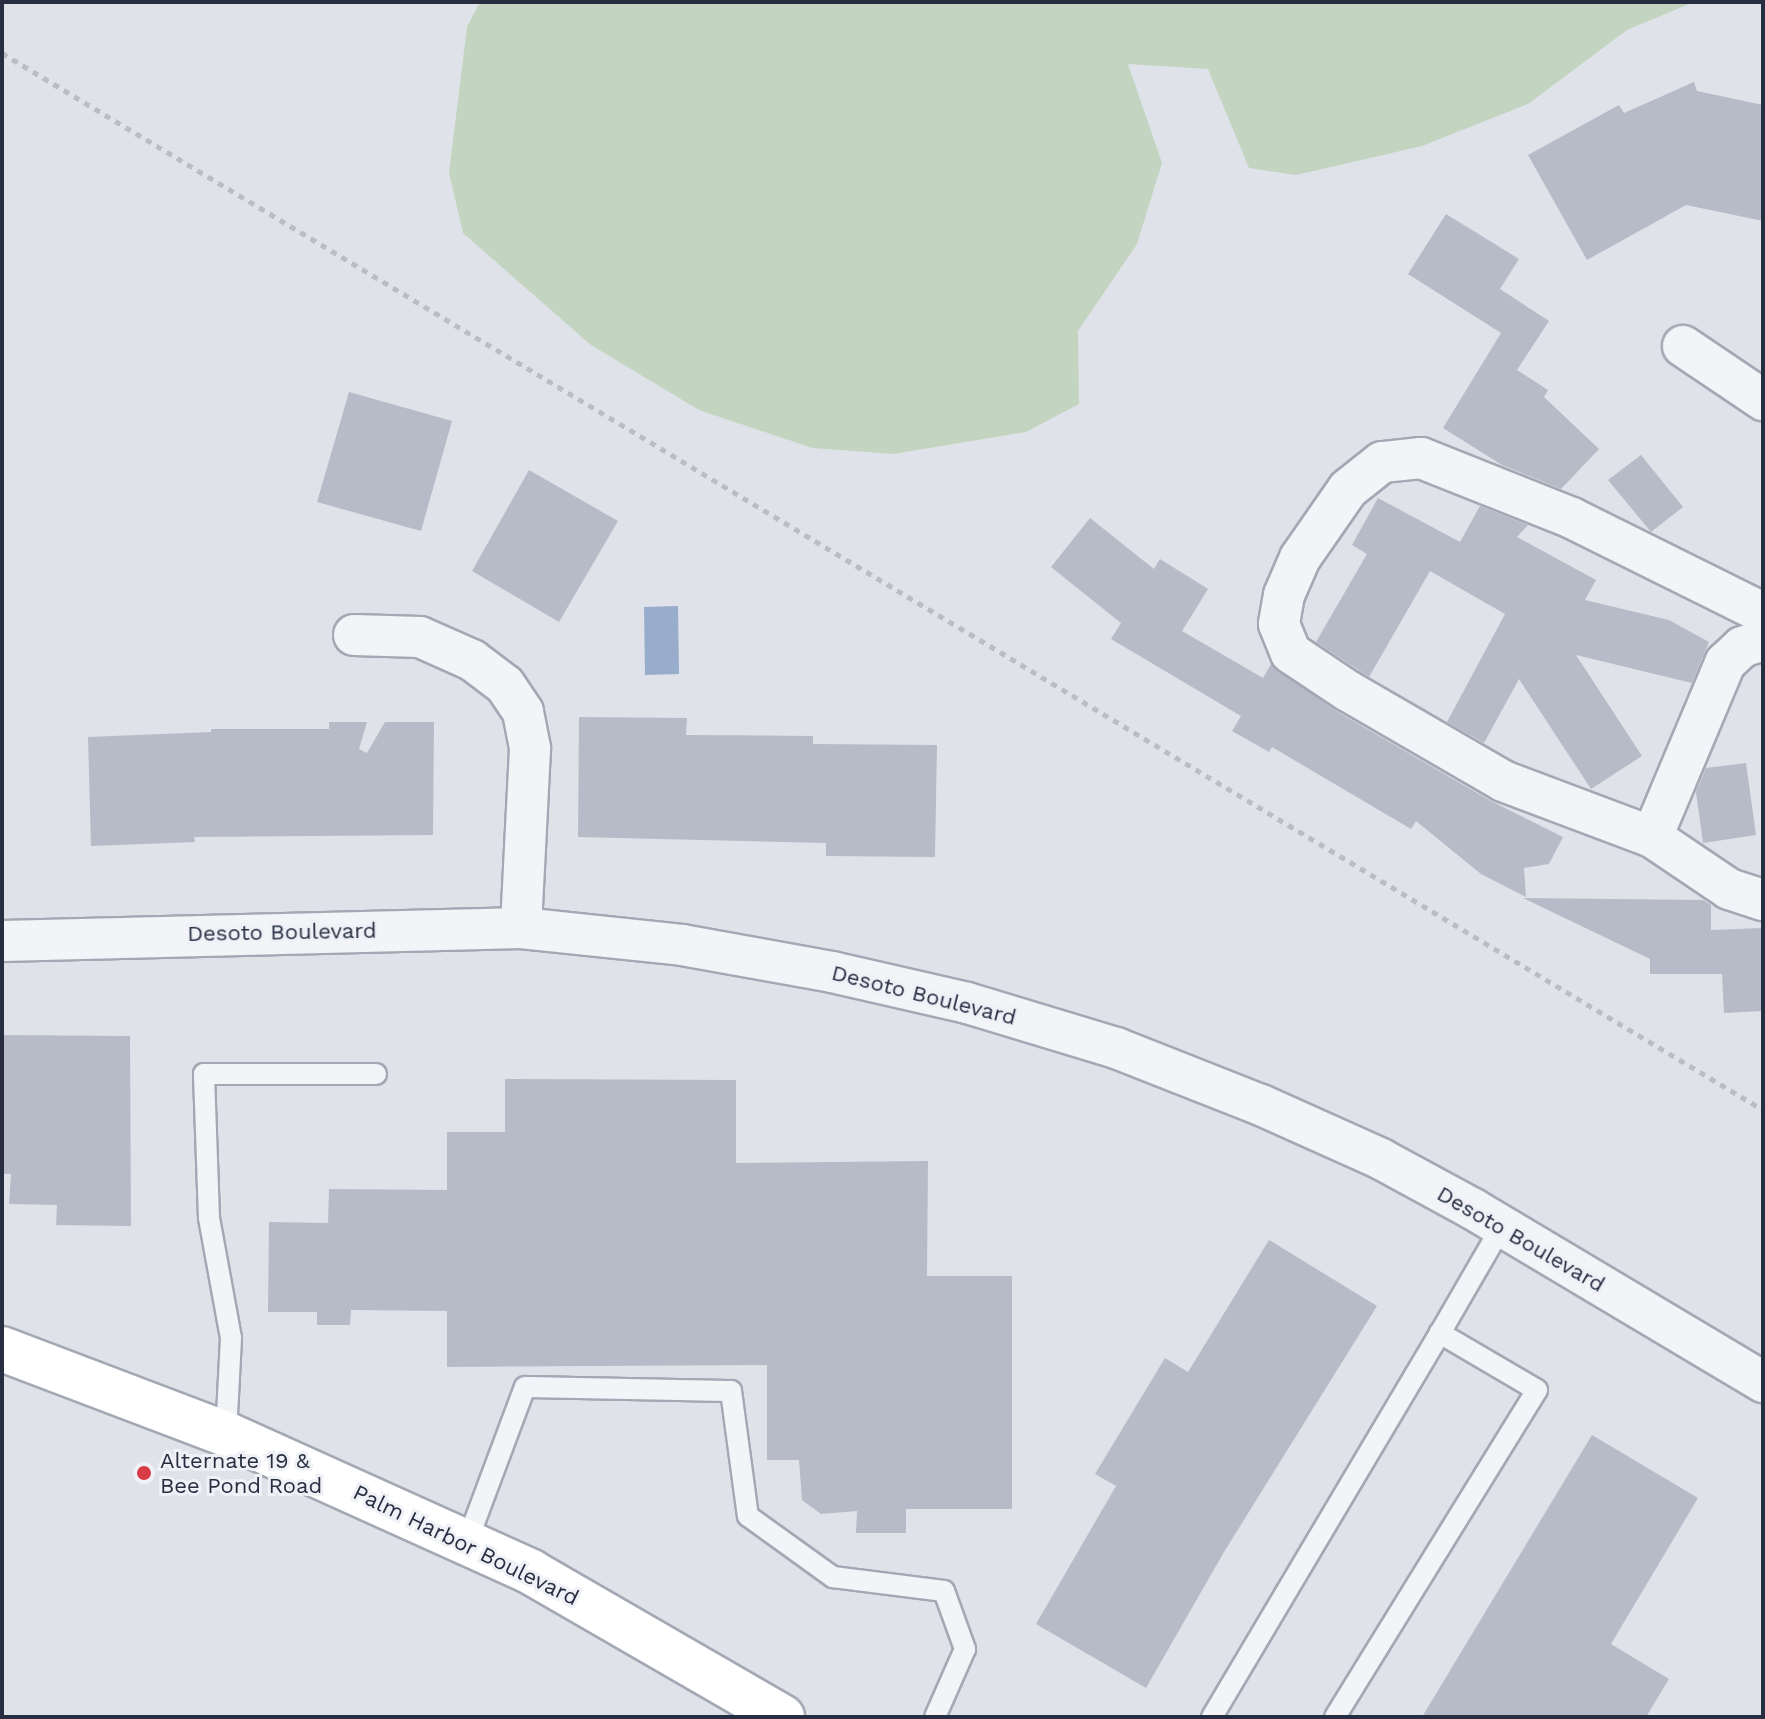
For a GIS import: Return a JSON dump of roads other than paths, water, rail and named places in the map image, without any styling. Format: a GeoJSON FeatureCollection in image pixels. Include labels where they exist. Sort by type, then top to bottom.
{"type":"FeatureCollection","features":[{"type":"Feature","properties":{"kind":"main road","name":"Palm Harbor Boulevard"},"geometry":{"type":"LineString","coordinates":[[2,1349],[226,1434],[531,1572],[782,1717]]}},
{"type":"Feature","properties":{"kind":"street"},"geometry":{"type":"LineString","coordinates":[[1683,346],[1763,400]]}},
{"type":"Feature","properties":{"kind":"street"},"geometry":{"type":"LineString","coordinates":[[1763,613],[1572,518],[1421,458],[1382,462],[1348,489],[1300,558],[1284,595],[1279,624],[1291,653],[1348,691],[1503,781],[1652,837],[1729,889],[1763,900]]}},
{"type":"Feature","properties":{"kind":"street"},"geometry":{"type":"LineString","coordinates":[[354,635],[420,637],[472,660],[505,685],[523,712],[530,749],[521,928]]}},
{"type":"Feature","properties":{"kind":"street"},"geometry":{"type":"LineString","coordinates":[[1652,837],[1725,663],[1742,647],[1763,640]]}},
{"type":"Feature","properties":{"kind":"street","name":"Desoto Boulevard"},"geometry":{"type":"LineString","coordinates":[[2,941],[521,928],[682,945],[832,972],[997,1012],[1116,1048],[1261,1105],[1381,1159],[1502,1226],[1763,1382]]}},
{"type":"Feature","properties":{"kind":"lane"},"geometry":{"type":"LineString","coordinates":[[226,1434],[231,1338],[209,1218],[204,1074],[376,1074]]}},
{"type":"Feature","properties":{"kind":"lane"},"geometry":{"type":"LineString","coordinates":[[1212,1717],[1502,1226]]}},
{"type":"Feature","properties":{"kind":"lane"},"geometry":{"type":"LineString","coordinates":[[1335,1717],[1537,1390],[1440,1333]]}},
{"type":"Feature","properties":{"kind":"lane"},"geometry":{"type":"LineString","coordinates":[[467,1542],[525,1387],[731,1391],[748,1516],[833,1577],[944,1591],[965,1649],[935,1717]]}},
{"type":"Feature","properties":{"kind":"water"},"geometry":{"type":"Polygon","coordinates":[[[678,606],[679,674],[645,675],[644,607],[678,606]]]}},
{"type":"Feature","properties":{"kind":"place","name":"Alternate 19 & Bee Pond Road"},"geometry":{"type":"Point","coordinates":[144,1473]}}]}
